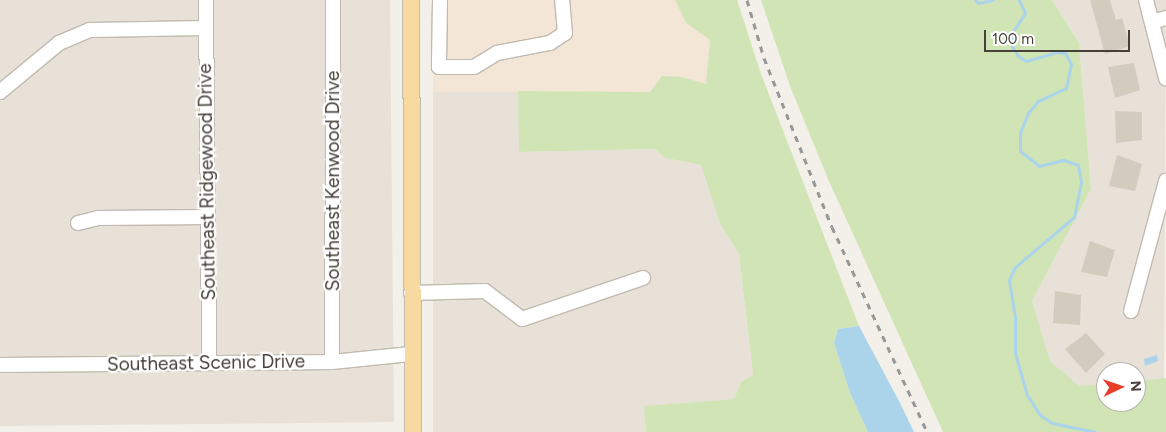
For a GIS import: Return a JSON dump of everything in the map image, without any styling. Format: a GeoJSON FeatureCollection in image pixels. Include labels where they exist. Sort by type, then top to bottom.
{"type":"FeatureCollection","features":[{"type":"Feature","properties":{"kind":"main road"},"geometry":{"type":"LineString","coordinates":[[411,0],[411,354],[413,432]]}},
{"type":"Feature","properties":{"kind":"street","name":"Southeast Ridgewood Drive"},"geometry":{"type":"LineString","coordinates":[[206,0],[209,363]]}},
{"type":"Feature","properties":{"kind":"street","name":"Southeast Kenwood Drive"},"geometry":{"type":"LineString","coordinates":[[332,362],[333,0]]}},
{"type":"Feature","properties":{"kind":"street"},"geometry":{"type":"LineString","coordinates":[[440,0],[439,67],[474,67],[497,53],[550,43],[565,33],[562,0]]}},
{"type":"Feature","properties":{"kind":"street"},"geometry":{"type":"LineString","coordinates":[[1146,0],[1152,22],[1161,36],[1166,78]]}},
{"type":"Feature","properties":{"kind":"street"},"geometry":{"type":"LineString","coordinates":[[1152,22],[1166,18]]}},
{"type":"Feature","properties":{"kind":"street"},"geometry":{"type":"LineString","coordinates":[[0,92],[59,43],[90,30],[206,28]]}},
{"type":"Feature","properties":{"kind":"street"},"geometry":{"type":"LineString","coordinates":[[1131,311],[1166,181]]}},
{"type":"Feature","properties":{"kind":"street"},"geometry":{"type":"LineString","coordinates":[[78,224],[98,218],[208,217]]}},
{"type":"Feature","properties":{"kind":"street"},"geometry":{"type":"LineString","coordinates":[[411,294],[485,291],[522,319],[643,278]]}},
{"type":"Feature","properties":{"kind":"street","name":"Southeast Scenic Drive"},"geometry":{"type":"LineString","coordinates":[[0,365],[332,362],[411,354]]}},
{"type":"Feature","properties":{"kind":"shaded area"},"geometry":{"type":"Polygon","coordinates":[[[0,0],[390,0],[394,422],[0,426],[0,0]]]}},
{"type":"Feature","properties":{"kind":"shaded area"},"geometry":{"type":"Polygon","coordinates":[[[434,0],[675,0],[686,23],[710,40],[707,85],[682,77],[650,92],[433,92],[434,0]]]}},
{"type":"Feature","properties":{"kind":"shaded area"},"geometry":{"type":"Polygon","coordinates":[[[1052,0],[1166,0],[1164,379],[1146,380],[1146,362],[1096,362],[1096,385],[1079,387],[1050,361],[1032,301],[1091,189],[1079,43],[1052,0]]]}},
{"type":"Feature","properties":{"kind":"shaded area"},"geometry":{"type":"Polygon","coordinates":[[[518,91],[520,152],[655,149],[665,158],[701,165],[720,224],[739,254],[753,375],[741,382],[734,399],[645,406],[646,432],[433,432],[433,92],[518,91]]]}},
{"type":"Feature","properties":{"kind":"green space"},"geometry":{"type":"Polygon","coordinates":[[[675,0],[737,0],[761,74],[859,326],[838,329],[834,343],[850,393],[868,432],[646,432],[644,406],[734,399],[741,382],[753,375],[739,254],[720,224],[701,165],[665,158],[655,149],[519,152],[518,91],[650,92],[662,76],[682,77],[706,84],[710,40],[686,23],[675,0]]]}},
{"type":"Feature","properties":{"kind":"green space"},"geometry":{"type":"Polygon","coordinates":[[[761,0],[1052,0],[1079,43],[1091,189],[1032,301],[1050,361],[1079,386],[1096,385],[1096,412],[1146,412],[1146,380],[1166,378],[1166,432],[943,432],[828,179],[790,86],[761,0]]]}},
{"type":"Feature","properties":{"kind":"water"},"geometry":{"type":"Polygon","coordinates":[[[859,326],[914,432],[868,432],[850,393],[834,343],[838,329],[859,326]]]}},
{"type":"Feature","properties":{"kind":"water"},"geometry":{"type":"Polygon","coordinates":[[[1157,355],[1158,361],[1146,366],[1144,359],[1157,355]]]}},
{"type":"Feature","properties":{"kind":"building"},"geometry":{"type":"Polygon","coordinates":[[[1090,0],[1110,0],[1116,20],[1122,18],[1130,46],[1105,54],[1090,0]]]}},
{"type":"Feature","properties":{"kind":"building"},"geometry":{"type":"Polygon","coordinates":[[[1134,63],[1140,90],[1115,98],[1108,67],[1134,63]]]}},
{"type":"Feature","properties":{"kind":"building"},"geometry":{"type":"Polygon","coordinates":[[[1115,111],[1142,112],[1142,140],[1116,143],[1115,111]]]}},
{"type":"Feature","properties":{"kind":"building"},"geometry":{"type":"Polygon","coordinates":[[[1117,155],[1142,164],[1135,191],[1109,186],[1117,155]]]}},
{"type":"Feature","properties":{"kind":"building"},"geometry":{"type":"Polygon","coordinates":[[[1090,241],[1115,250],[1107,277],[1081,272],[1090,241]]]}},
{"type":"Feature","properties":{"kind":"building"},"geometry":{"type":"Polygon","coordinates":[[[1055,291],[1081,295],[1080,325],[1053,323],[1055,291]]]}},
{"type":"Feature","properties":{"kind":"building"},"geometry":{"type":"Polygon","coordinates":[[[1086,333],[1105,354],[1086,373],[1065,349],[1086,333]]]}},
{"type":"Feature","properties":{"kind":"waterway"},"geometry":{"type":"LineString","coordinates":[[975,0],[978,3],[993,0]]}},
{"type":"Feature","properties":{"kind":"waterway"},"geometry":{"type":"LineString","coordinates":[[1019,0],[1025,13],[1012,33],[1012,46],[1018,56],[1026,61],[1057,52],[1065,53],[1071,64],[1066,88],[1038,101],[1028,113],[1020,133],[1020,151],[1039,166],[1063,160],[1078,165],[1081,182],[1074,217],[1015,267],[1009,280],[1015,316],[1015,353],[1027,395],[1040,415],[1052,423],[1095,432]]}},
{"type":"Feature","properties":{"kind":"railway"},"geometry":{"type":"LineString","coordinates":[[747,0],[764,58],[832,227],[927,432]]}}]}
